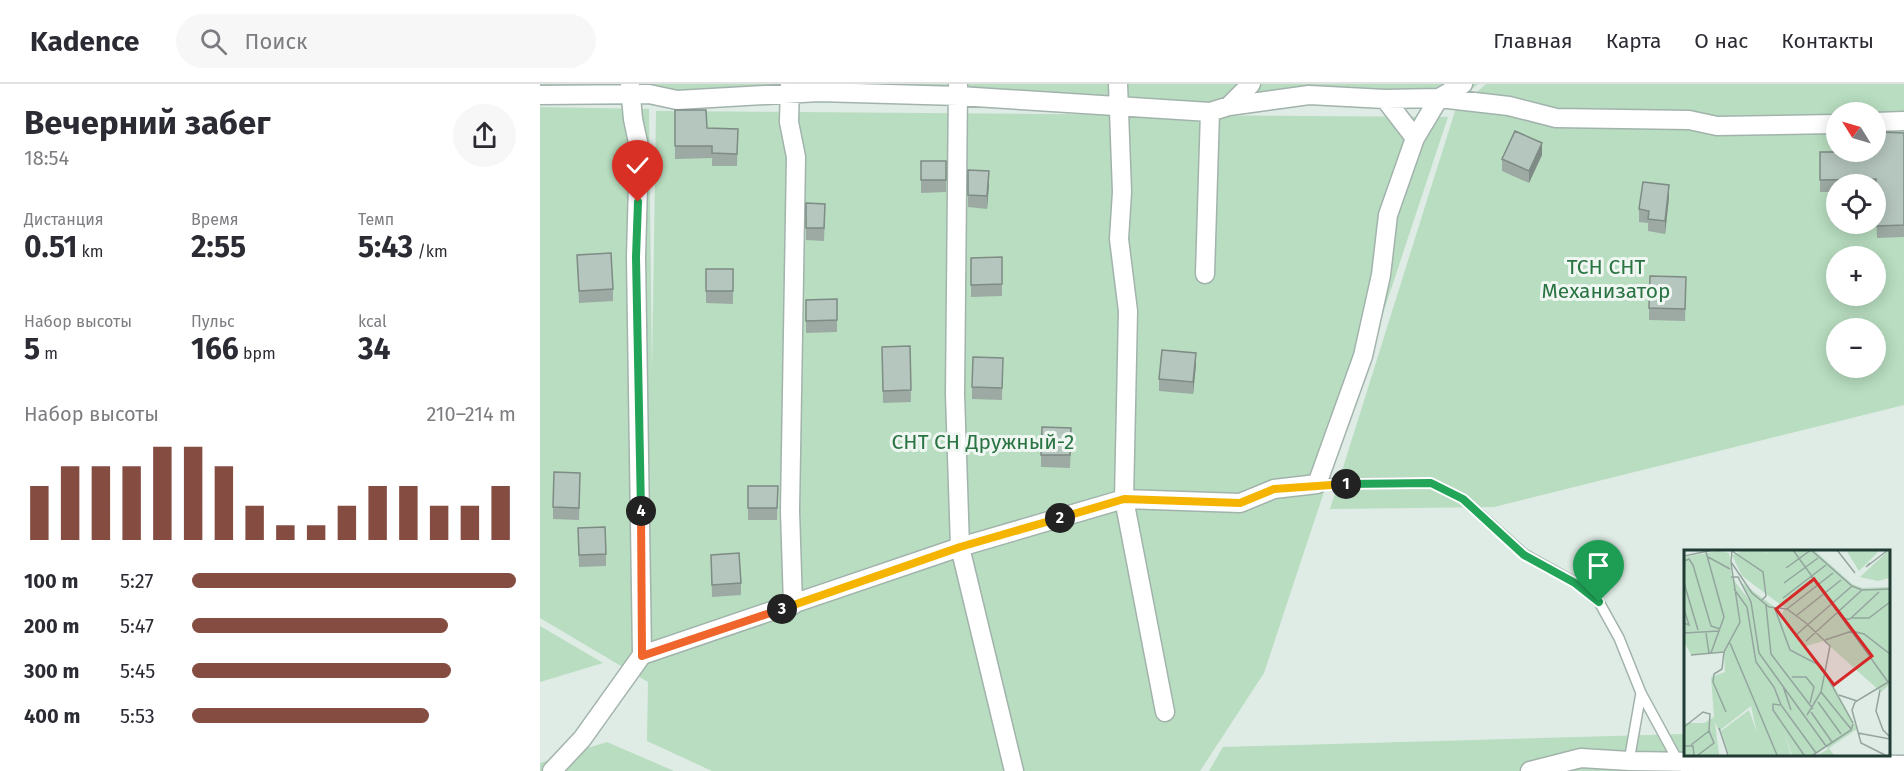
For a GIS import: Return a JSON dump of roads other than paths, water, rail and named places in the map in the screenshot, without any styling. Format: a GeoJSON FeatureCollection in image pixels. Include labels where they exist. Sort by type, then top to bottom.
{"type":"FeatureCollection","features":[{"type":"Feature","properties":{"kind":"street"},"geometry":{"type":"LineString","coordinates":[[1118,84],[1122,192],[1119,240],[1128,311],[1124,499],[1165,712]]}},
{"type":"Feature","properties":{"kind":"street"},"geometry":{"type":"LineString","coordinates":[[1229,106],[1251,84]]}},
{"type":"Feature","properties":{"kind":"street"},"geometry":{"type":"LineString","coordinates":[[552,771],[582,739],[642,656],[960,547],[1124,499],[1240,503],[1274,489],[1317,484],[1362,356],[1381,274],[1388,215],[1415,138],[1439,98],[1463,84]]}},
{"type":"Feature","properties":{"kind":"street"},"geometry":{"type":"LineString","coordinates":[[540,95],[630,90],[677,100],[790,89],[819,92],[959,90],[1118,106],[1210,112],[1229,106],[1309,95],[1385,99],[1439,98],[1509,106],[1556,118],[1689,120],[1717,126],[1826,124]]}},
{"type":"Feature","properties":{"kind":"street"},"geometry":{"type":"LineString","coordinates":[[790,89],[789,122],[796,157],[790,511],[794,605]]}},
{"type":"Feature","properties":{"kind":"street"},"geometry":{"type":"LineString","coordinates":[[630,90],[639,147],[636,257],[642,656]]}},
{"type":"Feature","properties":{"kind":"street"},"geometry":{"type":"LineString","coordinates":[[959,90],[956,394],[960,547],[1014,771]]}},
{"type":"Feature","properties":{"kind":"street"},"geometry":{"type":"LineString","coordinates":[[1385,99],[1415,138]]}},
{"type":"Feature","properties":{"kind":"street"},"geometry":{"type":"LineString","coordinates":[[1204,274],[1210,112]]}},
{"type":"Feature","properties":{"kind":"street"},"geometry":{"type":"LineString","coordinates":[[1886,122],[1904,121]]}},
{"type":"Feature","properties":{"kind":"street"},"geometry":{"type":"LineString","coordinates":[[1530,771],[1581,758],[1683,766],[1904,765]]}},
{"type":"Feature","properties":{"kind":"lane"},"geometry":{"type":"LineString","coordinates":[[1317,484],[1431,483],[1463,499],[1524,555],[1575,583],[1599,602],[1619,638],[1641,693],[1683,766]]}},
{"type":"Feature","properties":{"kind":"lane"},"geometry":{"type":"LineString","coordinates":[[1629,761],[1641,693]]}},
{"type":"Feature","properties":{"kind":"park label","name":"ТСН СНТ Механизатор"},"geometry":{"type":"Point","coordinates":[1606,279]}},
{"type":"Feature","properties":{"kind":"park label","name":"СНТ СН Дружный-2"},"geometry":{"type":"Point","coordinates":[983,442]}}]}
